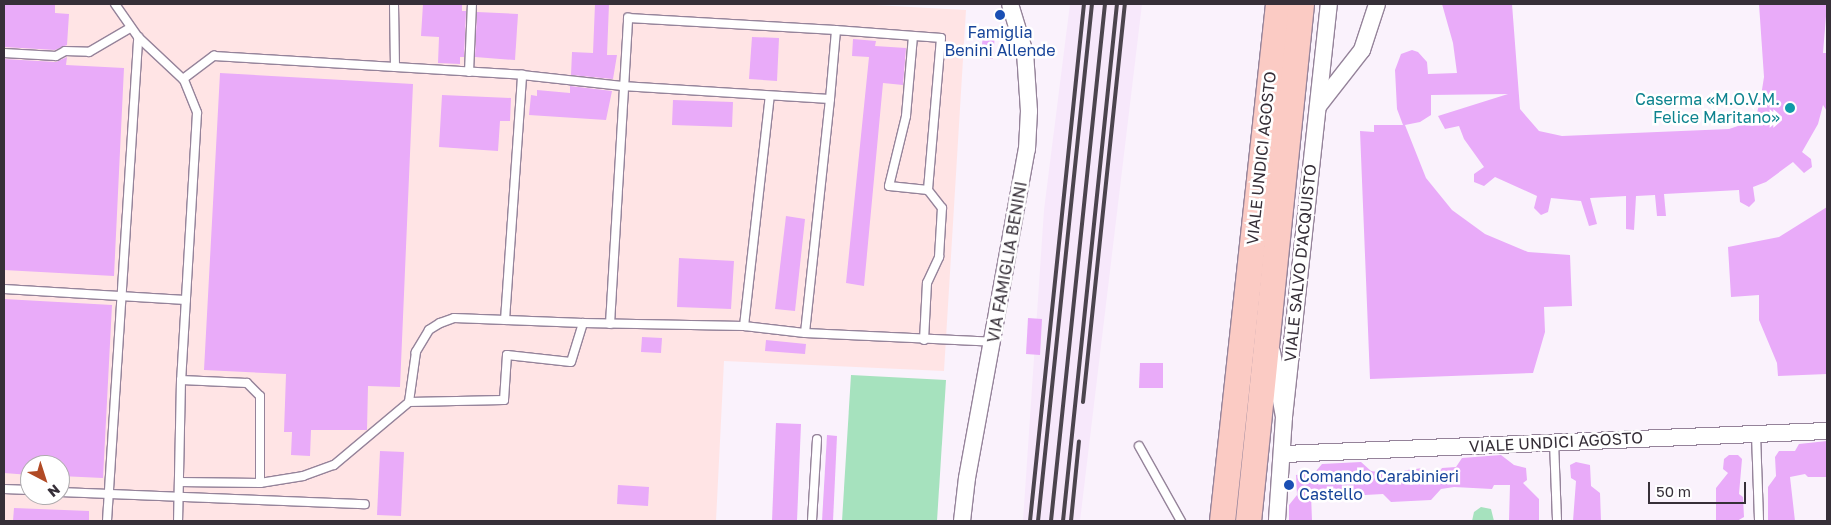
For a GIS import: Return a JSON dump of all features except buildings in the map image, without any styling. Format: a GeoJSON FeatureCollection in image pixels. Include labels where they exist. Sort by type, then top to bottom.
{"type":"FeatureCollection","features":[{"type":"Feature","properties":{"kind":"main road","name":"VIALE UNDICI AGOSTO"},"geometry":{"type":"LineString","coordinates":[[1222,521],[1278,4]]}},
{"type":"Feature","properties":{"kind":"main road","name":"VIALE UNDICI AGOSTO"},"geometry":{"type":"LineString","coordinates":[[1248,521],[1301,4]]}},
{"type":"Feature","properties":{"kind":"street","name":"VIA FAMIGLIA BENINI"},"geometry":{"type":"LineString","coordinates":[[962,521],[967,478],[993,342],[1028,131],[1025,53],[1010,4]]}},
{"type":"Feature","properties":{"kind":"street","name":"VIALE SALVO D'ACQUISTO"},"geometry":{"type":"LineString","coordinates":[[1284,417],[1329,4]]}},
{"type":"Feature","properties":{"kind":"street","name":"VIALE SALVO D'ACQUISTO"},"geometry":{"type":"LineString","coordinates":[[1317,109],[1327,90],[1362,50],[1376,4]]}},
{"type":"Feature","properties":{"kind":"street","name":"VIALE UNDICI AGOSTO"},"geometry":{"type":"LineString","coordinates":[[1270,312],[1271,348],[1284,417],[1284,454],[1277,521]]}},
{"type":"Feature","properties":{"kind":"street","name":"VIALE UNDICI AGOSTO"},"geometry":{"type":"LineString","coordinates":[[1284,454],[1827,430]]}},
{"type":"Feature","properties":{"kind":"lane"},"geometry":{"type":"LineString","coordinates":[[115,4],[138,37],[183,79],[191,90],[197,112],[181,380],[178,521]]}},
{"type":"Feature","properties":{"kind":"lane"},"geometry":{"type":"LineString","coordinates":[[394,4],[395,67]]}},
{"type":"Feature","properties":{"kind":"lane"},"geometry":{"type":"LineString","coordinates":[[469,72],[472,4]]}},
{"type":"Feature","properties":{"kind":"lane"},"geometry":{"type":"LineString","coordinates":[[610,324],[622,86],[628,18],[941,38],[928,190],[942,208],[939,257],[927,283],[924,340]]}},
{"type":"Feature","properties":{"kind":"lane"},"geometry":{"type":"LineString","coordinates":[[4,53],[56,56],[65,51],[89,52],[130,28]]}},
{"type":"Feature","properties":{"kind":"lane"},"geometry":{"type":"LineString","coordinates":[[805,333],[836,30]]}},
{"type":"Feature","properties":{"kind":"lane"},"geometry":{"type":"LineString","coordinates":[[913,36],[906,116],[889,186],[928,190]]}},
{"type":"Feature","properties":{"kind":"lane"},"geometry":{"type":"LineString","coordinates":[[106,521],[123,296],[138,37]]}},
{"type":"Feature","properties":{"kind":"lane"},"geometry":{"type":"LineString","coordinates":[[183,79],[214,56],[522,75],[622,86],[830,99]]}},
{"type":"Feature","properties":{"kind":"lane"},"geometry":{"type":"LineString","coordinates":[[506,320],[522,75]]}},
{"type":"Feature","properties":{"kind":"lane"},"geometry":{"type":"LineString","coordinates":[[744,326],[770,96]]}},
{"type":"Feature","properties":{"kind":"lane"},"geometry":{"type":"LineString","coordinates":[[4,289],[186,300]]}},
{"type":"Feature","properties":{"kind":"lane"},"geometry":{"type":"LineString","coordinates":[[409,402],[416,352],[429,330],[454,318],[610,324],[744,326],[805,333],[993,342]]}},
{"type":"Feature","properties":{"kind":"lane"},"geometry":{"type":"LineString","coordinates":[[179,482],[260,483],[302,476],[334,465],[409,402],[504,400],[508,355],[571,362],[583,323]]}},
{"type":"Feature","properties":{"kind":"lane"},"geometry":{"type":"LineString","coordinates":[[181,380],[247,383],[260,396],[260,483]]}},
{"type":"Feature","properties":{"kind":"lane"},"geometry":{"type":"LineString","coordinates":[[1756,434],[1759,521]]}},
{"type":"Feature","properties":{"kind":"lane"},"geometry":{"type":"LineString","coordinates":[[812,521],[817,439]]}},
{"type":"Feature","properties":{"kind":"lane"},"geometry":{"type":"LineString","coordinates":[[1554,442],[1557,521]]}},
{"type":"Feature","properties":{"kind":"lane"},"geometry":{"type":"LineString","coordinates":[[1139,446],[1181,521]]}},
{"type":"Feature","properties":{"kind":"lane"},"geometry":{"type":"LineString","coordinates":[[4,488],[20,489]]}},
{"type":"Feature","properties":{"kind":"lane"},"geometry":{"type":"LineString","coordinates":[[70,492],[365,504]]}},
{"type":"Feature","properties":{"kind":"shaded area"},"geometry":{"type":"Polygon","coordinates":[[[4,4],[856,4],[966,10],[944,371],[724,361],[716,521],[4,521],[4,4]]]}},
{"type":"Feature","properties":{"kind":"shaded area"},"geometry":{"type":"Polygon","coordinates":[[[1070,4],[1142,4],[1080,521],[1023,521],[1044,210],[1070,4]]]}},
{"type":"Feature","properties":{"kind":"green space"},"geometry":{"type":"Polygon","coordinates":[[[851,375],[946,380],[937,521],[842,521],[851,375]]]}},
{"type":"Feature","properties":{"kind":"green space"},"geometry":{"type":"Polygon","coordinates":[[[1481,507],[1491,509],[1494,521],[1472,521],[1474,512],[1481,507]]]}},
{"type":"Feature","properties":{"kind":"railway"},"geometry":{"type":"LineString","coordinates":[[1030,521],[1084,4]]}},
{"type":"Feature","properties":{"kind":"railway"},"geometry":{"type":"LineString","coordinates":[[1038,521],[1092,4]]}},
{"type":"Feature","properties":{"kind":"railway"},"geometry":{"type":"LineString","coordinates":[[1051,521],[1105,4]]}},
{"type":"Feature","properties":{"kind":"railway"},"geometry":{"type":"LineString","coordinates":[[1063,521],[1117,4]]}},
{"type":"Feature","properties":{"kind":"railway"},"geometry":{"type":"LineString","coordinates":[[1083,402],[1125,4]]}},
{"type":"Feature","properties":{"kind":"railway"},"geometry":{"type":"LineString","coordinates":[[1071,521],[1079,441]]}},
{"type":"Feature","properties":{"kind":"place","name":"Famiglia Benini Allende"},"geometry":{"type":"Point","coordinates":[1000,15]}},
{"type":"Feature","properties":{"kind":"place","name":"Caserma «M.O.V.M. Felice Maritano»"},"geometry":{"type":"Point","coordinates":[1790,108]}},
{"type":"Feature","properties":{"kind":"place","name":"Comando Carabinieri Castello"},"geometry":{"type":"Point","coordinates":[1289,485]}}]}
